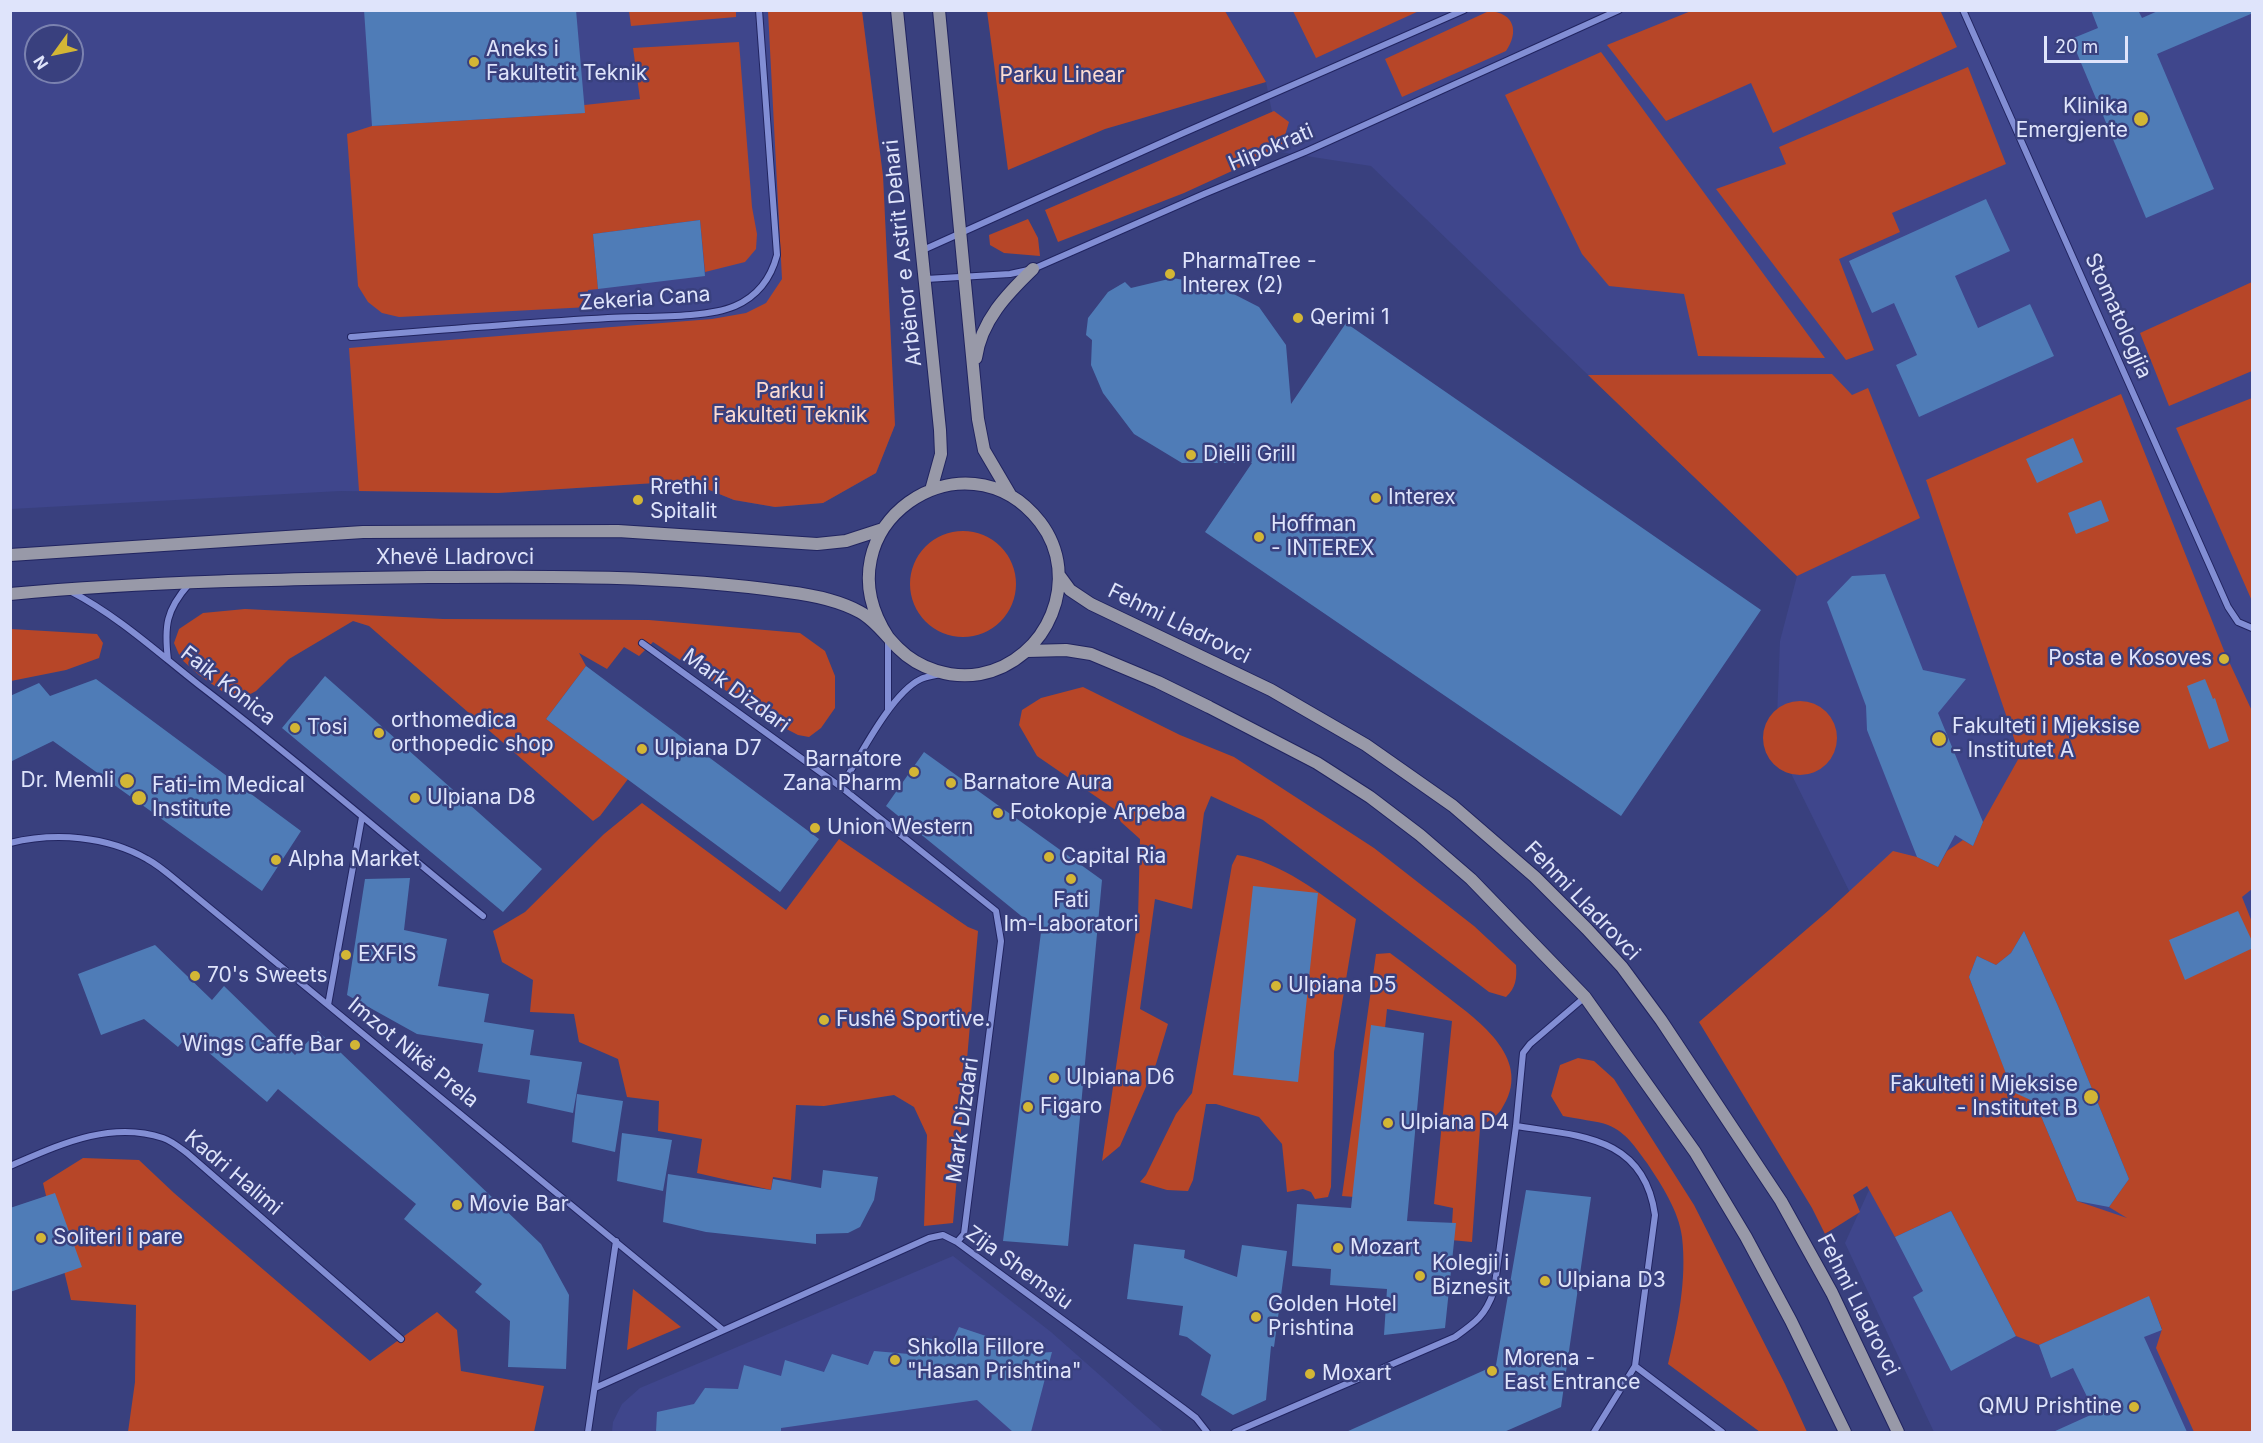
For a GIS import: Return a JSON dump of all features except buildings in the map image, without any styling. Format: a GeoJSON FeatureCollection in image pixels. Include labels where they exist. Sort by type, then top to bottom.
{"type":"FeatureCollection","features":[{"type":"Feature","properties":{"kind":"main road","name":"Arbënor e Astrit Dehari"},"geometry":{"type":"LineString","coordinates":[[897,10],[940,430],[941,454],[931,490]]}},
{"type":"Feature","properties":{"kind":"main road"},"geometry":{"type":"LineString","coordinates":[[939,10],[978,419],[984,450],[1012,497]]}},
{"type":"Feature","properties":{"kind":"main road"},"geometry":{"type":"LineString","coordinates":[[973,377],[977,348],[988,323],[1000,303],[1033,269]]}},
{"type":"Feature","properties":{"kind":"main road"},"geometry":{"type":"LineString","coordinates":[[948,485],[972,485],[997,490],[1012,497],[1031,512],[1045,530],[1055,552],[1059,575],[1058,592],[1048,625],[1027,651],[1007,665],[984,673],[958,675],[944,673],[913,660],[888,637],[874,612],[868,584],[871,555],[883,529],[899,509],[909,501],[931,490],[948,485]]}},
{"type":"Feature","properties":{"kind":"main road","name":"Xhevë Lladrovci"},"geometry":{"type":"LineString","coordinates":[[10,555],[363,532],[618,531],[817,544],[846,541],[883,529]]}},
{"type":"Feature","properties":{"kind":"main road","name":"Fehmi Lladrovci"},"geometry":{"type":"LineString","coordinates":[[1059,575],[1070,590],[1091,604],[1271,690],[1316,715],[1410,775],[1453,806],[1495,842],[1587,929],[1622,968],[1661,1020],[1780,1201],[1832,1293],[1898,1432]]}},
{"type":"Feature","properties":{"kind":"main road","name":"Xhevë Lladrovci"},"geometry":{"type":"LineString","coordinates":[[10,594],[191,582],[279,579],[528,577],[697,583],[792,592],[838,603],[863,614],[888,637]]}},
{"type":"Feature","properties":{"kind":"main road"},"geometry":{"type":"LineString","coordinates":[[1027,651],[1066,650],[1091,654],[1111,661],[1209,707],[1317,763],[1370,797],[1420,835],[1471,879],[1552,960],[1585,997],[1695,1152],[1746,1237],[1791,1321],[1845,1432]]}},
{"type":"Feature","properties":{"kind":"street","name":"Zekeria Cana"},"geometry":{"type":"LineString","coordinates":[[351,337],[710,313],[737,305],[749,298],[762,287],[772,272],[777,255],[759,10]]}},
{"type":"Feature","properties":{"kind":"street"},"geometry":{"type":"LineString","coordinates":[[923,250],[1464,10]]}},
{"type":"Feature","properties":{"kind":"street","name":"Hipokrati"},"geometry":{"type":"LineString","coordinates":[[926,279],[1010,274],[1033,269],[1193,198],[1312,149],[1619,10]]}},
{"type":"Feature","properties":{"kind":"street","name":"Stomatologjia"},"geometry":{"type":"LineString","coordinates":[[1963,10],[2228,607],[2238,621],[2251,628]]}},
{"type":"Feature","properties":{"kind":"street"},"geometry":{"type":"LineString","coordinates":[[168,660],[165,638],[167,622],[175,602],[191,582]]}},
{"type":"Feature","properties":{"kind":"street","name":"Faik Konica"},"geometry":{"type":"LineString","coordinates":[[67,589],[99,606],[258,730],[483,916]]}},
{"type":"Feature","properties":{"kind":"street"},"geometry":{"type":"LineString","coordinates":[[888,637],[888,711]]}},
{"type":"Feature","properties":{"kind":"street","name":"Mark Dizdari"},"geometry":{"type":"LineString","coordinates":[[642,643],[841,787],[996,911],[1001,941],[964,1234],[957,1242]]}},
{"type":"Feature","properties":{"kind":"street"},"geometry":{"type":"LineString","coordinates":[[841,787],[888,711],[904,692],[921,679],[944,673]]}},
{"type":"Feature","properties":{"kind":"street"},"geometry":{"type":"LineString","coordinates":[[328,1005],[362,817]]}},
{"type":"Feature","properties":{"kind":"street","name":"Imzot Nikë Prela"},"geometry":{"type":"LineString","coordinates":[[10,843],[26,839],[70,837],[113,844],[148,859],[616,1241]]}},
{"type":"Feature","properties":{"kind":"street"},"geometry":{"type":"LineString","coordinates":[[1235,1432],[1455,1337],[1488,1309],[1494,1291],[1516,1126],[1520,1065],[1523,1053],[1530,1044],[1585,997]]}},
{"type":"Feature","properties":{"kind":"street"},"geometry":{"type":"LineString","coordinates":[[1516,1126],[1577,1135],[1605,1144],[1626,1155],[1642,1174],[1652,1194],[1655,1215],[1635,1366],[1594,1432]]}},
{"type":"Feature","properties":{"kind":"street","name":"Kadri Halimi"},"geometry":{"type":"LineString","coordinates":[[10,1166],[93,1134],[120,1131],[142,1132],[166,1138],[187,1153],[401,1339]]}},
{"type":"Feature","properties":{"kind":"street","name":"Zija Shemsiu"},"geometry":{"type":"LineString","coordinates":[[595,1388],[929,1238],[943,1235],[957,1242],[1183,1408],[1196,1418],[1207,1432]]}},
{"type":"Feature","properties":{"kind":"street"},"geometry":{"type":"LineString","coordinates":[[616,1241],[723,1330]]}},
{"type":"Feature","properties":{"kind":"street"},"geometry":{"type":"LineString","coordinates":[[588,1432],[616,1241]]}},
{"type":"Feature","properties":{"kind":"street"},"geometry":{"type":"LineString","coordinates":[[1635,1366],[1722,1432]]}},
{"type":"Feature","properties":{"kind":"shaded area"},"geometry":{"type":"Polygon","coordinates":[[[11,11],[862,11],[883,176],[895,425],[876,473],[823,503],[775,507],[734,500],[687,481],[498,493],[340,491],[11,509],[11,11]]]}},
{"type":"Feature","properties":{"kind":"shaded area"},"geometry":{"type":"Polygon","coordinates":[[[1225,11],[2252,11],[2252,1432],[1934,1432],[1845,1243],[1889,1146],[1910,1014],[1776,743],[1780,641],[1797,576],[1371,166],[1280,152],[1266,82],[1225,11]]]}},
{"type":"Feature","properties":{"kind":"shaded area","name":"Shkolla Fillore \"Hasan Prishtina\""},"geometry":{"type":"Polygon","coordinates":[[[953,1256],[1051,1332],[1164,1432],[612,1432],[613,1422],[622,1404],[640,1388],[953,1256]]]}},
{"type":"Feature","properties":{"kind":"green space"},"geometry":{"type":"Polygon","coordinates":[[[1940,10],[1957,47],[1773,133],[1751,83],[1666,121],[1607,45],[1691,11],[1940,10]]]}},
{"type":"Feature","properties":{"kind":"green space"},"geometry":{"type":"Polygon","coordinates":[[[629,11],[736,11],[736,17],[631,26],[629,11]]]}},
{"type":"Feature","properties":{"kind":"green space","name":"Parku i Fakulteti Teknik"},"geometry":{"type":"Polygon","coordinates":[[[768,11],[862,11],[883,176],[895,425],[876,473],[823,503],[775,507],[734,500],[687,481],[498,493],[359,491],[349,348],[712,319],[746,313],[766,303],[782,279],[768,11]]]}},
{"type":"Feature","properties":{"kind":"green space","name":"Parku Linear"},"geometry":{"type":"Polygon","coordinates":[[[987,11],[1225,11],[1266,82],[1105,129],[1008,170],[987,11]]]}},
{"type":"Feature","properties":{"kind":"green space"},"geometry":{"type":"Polygon","coordinates":[[[1293,11],[1419,11],[1316,58],[1293,11]]]}},
{"type":"Feature","properties":{"kind":"green space"},"geometry":{"type":"Polygon","coordinates":[[[1489,11],[1504,15],[1512,25],[1512,37],[1506,51],[1402,97],[1385,59],[1489,11]]]}},
{"type":"Feature","properties":{"kind":"green space"},"geometry":{"type":"Polygon","coordinates":[[[739,42],[752,207],[757,234],[756,249],[745,262],[705,272],[700,220],[593,234],[598,289],[588,290],[589,307],[399,317],[382,313],[368,302],[358,286],[347,134],[372,126],[583,113],[566,107],[640,99],[633,48],[739,42]]]}},
{"type":"Feature","properties":{"kind":"green space"},"geometry":{"type":"Polygon","coordinates":[[[1601,52],[1825,358],[1698,356],[1684,294],[1609,286],[1582,254],[1505,95],[1601,52]]]}},
{"type":"Feature","properties":{"kind":"green space"},"geometry":{"type":"Polygon","coordinates":[[[1968,67],[2006,164],[1892,213],[1900,232],[1839,259],[1874,350],[1846,360],[1716,189],[1786,164],[1779,147],[1968,67]]]}},
{"type":"Feature","properties":{"kind":"green space"},"geometry":{"type":"Polygon","coordinates":[[[1274,111],[1289,122],[1280,152],[1280,149],[1184,193],[1058,242],[1045,210],[1274,111]]]}},
{"type":"Feature","properties":{"kind":"green space"},"geometry":{"type":"Polygon","coordinates":[[[1028,219],[1038,238],[1040,256],[1004,253],[990,245],[989,235],[1028,219]]]}},
{"type":"Feature","properties":{"kind":"green space"},"geometry":{"type":"Polygon","coordinates":[[[2252,282],[2252,371],[2169,406],[2140,333],[2252,282]]]}},
{"type":"Feature","properties":{"kind":"green space"},"geometry":{"type":"Polygon","coordinates":[[[1832,374],[1852,395],[1868,388],[1920,518],[1797,576],[1588,375],[1832,374]]]}},
{"type":"Feature","properties":{"kind":"green space"},"geometry":{"type":"Polygon","coordinates":[[[2121,394],[2225,653],[2252,711],[2252,889],[2242,897],[2252,922],[2252,1432],[2194,1432],[2156,1348],[2162,1329],[2149,1297],[2039,1345],[2016,1336],[1951,1211],[1895,1237],[1867,1186],[1853,1195],[1860,1212],[1825,1234],[1812,1208],[1699,1022],[1829,910],[1893,851],[1917,857],[1938,867],[1947,851],[1963,840],[1973,846],[1983,822],[2020,756],[1926,480],[2121,394]],[[2024,931],[2011,953],[1996,965],[1977,956],[1969,977],[2013,1091],[2035,1102],[2077,1201],[2127,1218],[2109,1207],[2129,1179],[2058,1006],[2024,931]]]}},
{"type":"Feature","properties":{"kind":"green space"},"geometry":{"type":"Polygon","coordinates":[[[2252,398],[2252,601],[2176,428],[2252,398]]]}},
{"type":"Feature","properties":{"kind":"green space"},"geometry":{"type":"Polygon","coordinates":[[[963,531],[983,535],[1001,546],[1012,564],[1016,584],[1012,604],[1001,622],[983,633],[963,637],[943,633],[925,622],[914,604],[910,584],[914,564],[925,546],[943,535],[963,531]]]}},
{"type":"Feature","properties":{"kind":"green space"},"geometry":{"type":"Polygon","coordinates":[[[245,609],[443,619],[649,620],[800,633],[825,651],[835,676],[835,708],[821,728],[809,737],[798,735],[773,722],[653,642],[639,656],[624,647],[607,669],[579,653],[586,666],[546,719],[628,779],[600,816],[593,821],[369,626],[353,621],[289,659],[256,691],[243,698],[229,696],[181,659],[174,643],[179,629],[203,613],[245,609]]]}},
{"type":"Feature","properties":{"kind":"green space"},"geometry":{"type":"Polygon","coordinates":[[[11,629],[97,634],[103,643],[99,658],[66,670],[11,681],[11,629]]]}},
{"type":"Feature","properties":{"kind":"green space"},"geometry":{"type":"Polygon","coordinates":[[[1083,687],[1180,735],[1234,757],[1374,848],[1474,926],[1516,965],[1516,978],[1512,990],[1506,997],[1489,992],[1263,820],[1211,796],[1204,813],[1192,909],[1155,899],[1140,1009],[1168,1024],[1156,1064],[1120,1146],[1102,1161],[1138,919],[1140,839],[1121,822],[1114,809],[1037,756],[1019,725],[1022,710],[1041,698],[1083,687]]]}},
{"type":"Feature","properties":{"kind":"green space"},"geometry":{"type":"Polygon","coordinates":[[[1800,701],[1821,707],[1831,717],[1837,738],[1831,759],[1821,769],[1800,775],[1779,769],[1769,759],[1763,738],[1769,717],[1779,707],[1800,701]]]}},
{"type":"Feature","properties":{"kind":"green space"},"geometry":{"type":"Polygon","coordinates":[[[642,803],[786,910],[839,839],[968,927],[978,931],[953,1223],[924,1226],[927,1135],[914,1107],[894,1095],[824,1106],[796,1105],[791,1180],[773,1177],[771,1190],[697,1173],[702,1139],[658,1131],[659,1101],[627,1097],[618,1059],[579,1042],[574,1014],[530,1012],[533,980],[502,962],[493,931],[525,912],[604,834],[642,803]]]}},
{"type":"Feature","properties":{"kind":"green space"},"geometry":{"type":"Polygon","coordinates":[[[1237,855],[1270,864],[1300,880],[1356,919],[1334,1052],[1331,1187],[1328,1197],[1315,1199],[1311,1192],[1303,1189],[1287,1192],[1282,1144],[1259,1117],[1216,1104],[1206,1104],[1193,1180],[1188,1191],[1167,1190],[1140,1182],[1146,1175],[1176,1114],[1192,1093],[1232,865],[1237,855]]]}},
{"type":"Feature","properties":{"kind":"green space"},"geometry":{"type":"Polygon","coordinates":[[[1390,953],[1487,1030],[1499,1044],[1512,1075],[1510,1092],[1501,1110],[1480,1128],[1472,1242],[1451,1240],[1453,1208],[1434,1204],[1452,1021],[1387,1009],[1367,1198],[1342,1196],[1376,954],[1390,953]]]}},
{"type":"Feature","properties":{"kind":"green space"},"geometry":{"type":"Polygon","coordinates":[[[1578,1058],[1594,1061],[1614,1079],[1694,1205],[1807,1432],[1760,1432],[1668,1364],[1682,1285],[1683,1253],[1680,1227],[1663,1189],[1626,1136],[1604,1124],[1563,1116],[1551,1096],[1560,1065],[1578,1058]]]}},
{"type":"Feature","properties":{"kind":"green space"},"geometry":{"type":"Polygon","coordinates":[[[83,1158],[139,1160],[174,1193],[370,1361],[437,1312],[457,1330],[461,1371],[544,1386],[534,1432],[128,1432],[135,1382],[136,1305],[71,1300],[43,1183],[83,1158]]]}},
{"type":"Feature","properties":{"kind":"green space"},"geometry":{"type":"Polygon","coordinates":[[[633,1289],[681,1327],[627,1350],[633,1289]]]}},
{"type":"Feature","properties":{"kind":"place","name":"Aneks i Fakultetit Teknik"},"geometry":{"type":"Point","coordinates":[474,62]}},
{"type":"Feature","properties":{"kind":"place","name":"Klinika Emergjente"},"geometry":{"type":"Point","coordinates":[2141,119]}},
{"type":"Feature","properties":{"kind":"place","name":"PharmaTree - Interex (2)"},"geometry":{"type":"Point","coordinates":[1170,274]}},
{"type":"Feature","properties":{"kind":"place","name":"Qerimi 1"},"geometry":{"type":"Point","coordinates":[1298,318]}},
{"type":"Feature","properties":{"kind":"place","name":"Dielli Grill"},"geometry":{"type":"Point","coordinates":[1191,455]}},
{"type":"Feature","properties":{"kind":"place","name":"Interex"},"geometry":{"type":"Point","coordinates":[1376,498]}},
{"type":"Feature","properties":{"kind":"place","name":"Rrethi i Spitalit"},"geometry":{"type":"Point","coordinates":[638,500]}},
{"type":"Feature","properties":{"kind":"place","name":"Hoffman - INTEREX"},"geometry":{"type":"Point","coordinates":[1259,537]}},
{"type":"Feature","properties":{"kind":"place","name":"Posta e Kosoves"},"geometry":{"type":"Point","coordinates":[2224,659]}},
{"type":"Feature","properties":{"kind":"place","name":"Tosi"},"geometry":{"type":"Point","coordinates":[295,728]}},
{"type":"Feature","properties":{"kind":"place","name":"orthomedica orthopedic shop"},"geometry":{"type":"Point","coordinates":[379,733]}},
{"type":"Feature","properties":{"kind":"place","name":"Fakulteti i Mjeksise - Institutet A"},"geometry":{"type":"Point","coordinates":[1939,739]}},
{"type":"Feature","properties":{"kind":"place","name":"Ulpiana D7"},"geometry":{"type":"Point","coordinates":[642,749]}},
{"type":"Feature","properties":{"kind":"place","name":"Barnatore Zana Pharm"},"geometry":{"type":"Point","coordinates":[914,772]}},
{"type":"Feature","properties":{"kind":"place","name":"Dr. Memli"},"geometry":{"type":"Point","coordinates":[127,781]}},
{"type":"Feature","properties":{"kind":"place","name":"Barnatore Aura"},"geometry":{"type":"Point","coordinates":[951,783]}},
{"type":"Feature","properties":{"kind":"place","name":"Fati-im Medical Institute"},"geometry":{"type":"Point","coordinates":[139,798]}},
{"type":"Feature","properties":{"kind":"place","name":"Ulpiana D8"},"geometry":{"type":"Point","coordinates":[415,798]}},
{"type":"Feature","properties":{"kind":"place","name":"Fotokopje Arpeba"},"geometry":{"type":"Point","coordinates":[998,813]}},
{"type":"Feature","properties":{"kind":"place","name":"Union Western"},"geometry":{"type":"Point","coordinates":[815,828]}},
{"type":"Feature","properties":{"kind":"place","name":"Capital Ria"},"geometry":{"type":"Point","coordinates":[1049,857]}},
{"type":"Feature","properties":{"kind":"place","name":"Alpha Market"},"geometry":{"type":"Point","coordinates":[276,860]}},
{"type":"Feature","properties":{"kind":"place","name":"Fati Im-Laboratori"},"geometry":{"type":"Point","coordinates":[1071,879]}},
{"type":"Feature","properties":{"kind":"place","name":"EXFIS"},"geometry":{"type":"Point","coordinates":[346,955]}},
{"type":"Feature","properties":{"kind":"place","name":"70's Sweets"},"geometry":{"type":"Point","coordinates":[195,976]}},
{"type":"Feature","properties":{"kind":"place","name":"Ulpiana D5"},"geometry":{"type":"Point","coordinates":[1276,986]}},
{"type":"Feature","properties":{"kind":"place","name":"Fushë Sportive."},"geometry":{"type":"Point","coordinates":[824,1020]}},
{"type":"Feature","properties":{"kind":"place","name":"Wings Caffe Bar"},"geometry":{"type":"Point","coordinates":[355,1045]}},
{"type":"Feature","properties":{"kind":"place","name":"Ulpiana D6"},"geometry":{"type":"Point","coordinates":[1054,1078]}},
{"type":"Feature","properties":{"kind":"place","name":"Fakulteti i Mjeksise - Institutet B"},"geometry":{"type":"Point","coordinates":[2091,1097]}},
{"type":"Feature","properties":{"kind":"place","name":"Figaro"},"geometry":{"type":"Point","coordinates":[1028,1107]}},
{"type":"Feature","properties":{"kind":"place","name":"Ulpiana D4"},"geometry":{"type":"Point","coordinates":[1388,1123]}},
{"type":"Feature","properties":{"kind":"place","name":"Movie Bar"},"geometry":{"type":"Point","coordinates":[457,1205]}},
{"type":"Feature","properties":{"kind":"place","name":"Soliteri i pare"},"geometry":{"type":"Point","coordinates":[41,1238]}},
{"type":"Feature","properties":{"kind":"place","name":"Mozart"},"geometry":{"type":"Point","coordinates":[1338,1248]}},
{"type":"Feature","properties":{"kind":"place","name":"Kolegji i Biznesit"},"geometry":{"type":"Point","coordinates":[1420,1276]}},
{"type":"Feature","properties":{"kind":"place","name":"Ulpiana D3"},"geometry":{"type":"Point","coordinates":[1545,1281]}},
{"type":"Feature","properties":{"kind":"place","name":"Golden Hotel Prishtina"},"geometry":{"type":"Point","coordinates":[1256,1317]}},
{"type":"Feature","properties":{"kind":"place","name":"Shkolla Fillore \"Hasan Prishtina\""},"geometry":{"type":"Point","coordinates":[895,1360]}},
{"type":"Feature","properties":{"kind":"place","name":"Morena - East Entrance"},"geometry":{"type":"Point","coordinates":[1492,1371]}},
{"type":"Feature","properties":{"kind":"place","name":"Moxart"},"geometry":{"type":"Point","coordinates":[1310,1374]}},
{"type":"Feature","properties":{"kind":"place","name":"QMU Prishtine"},"geometry":{"type":"Point","coordinates":[2134,1407]}}]}
